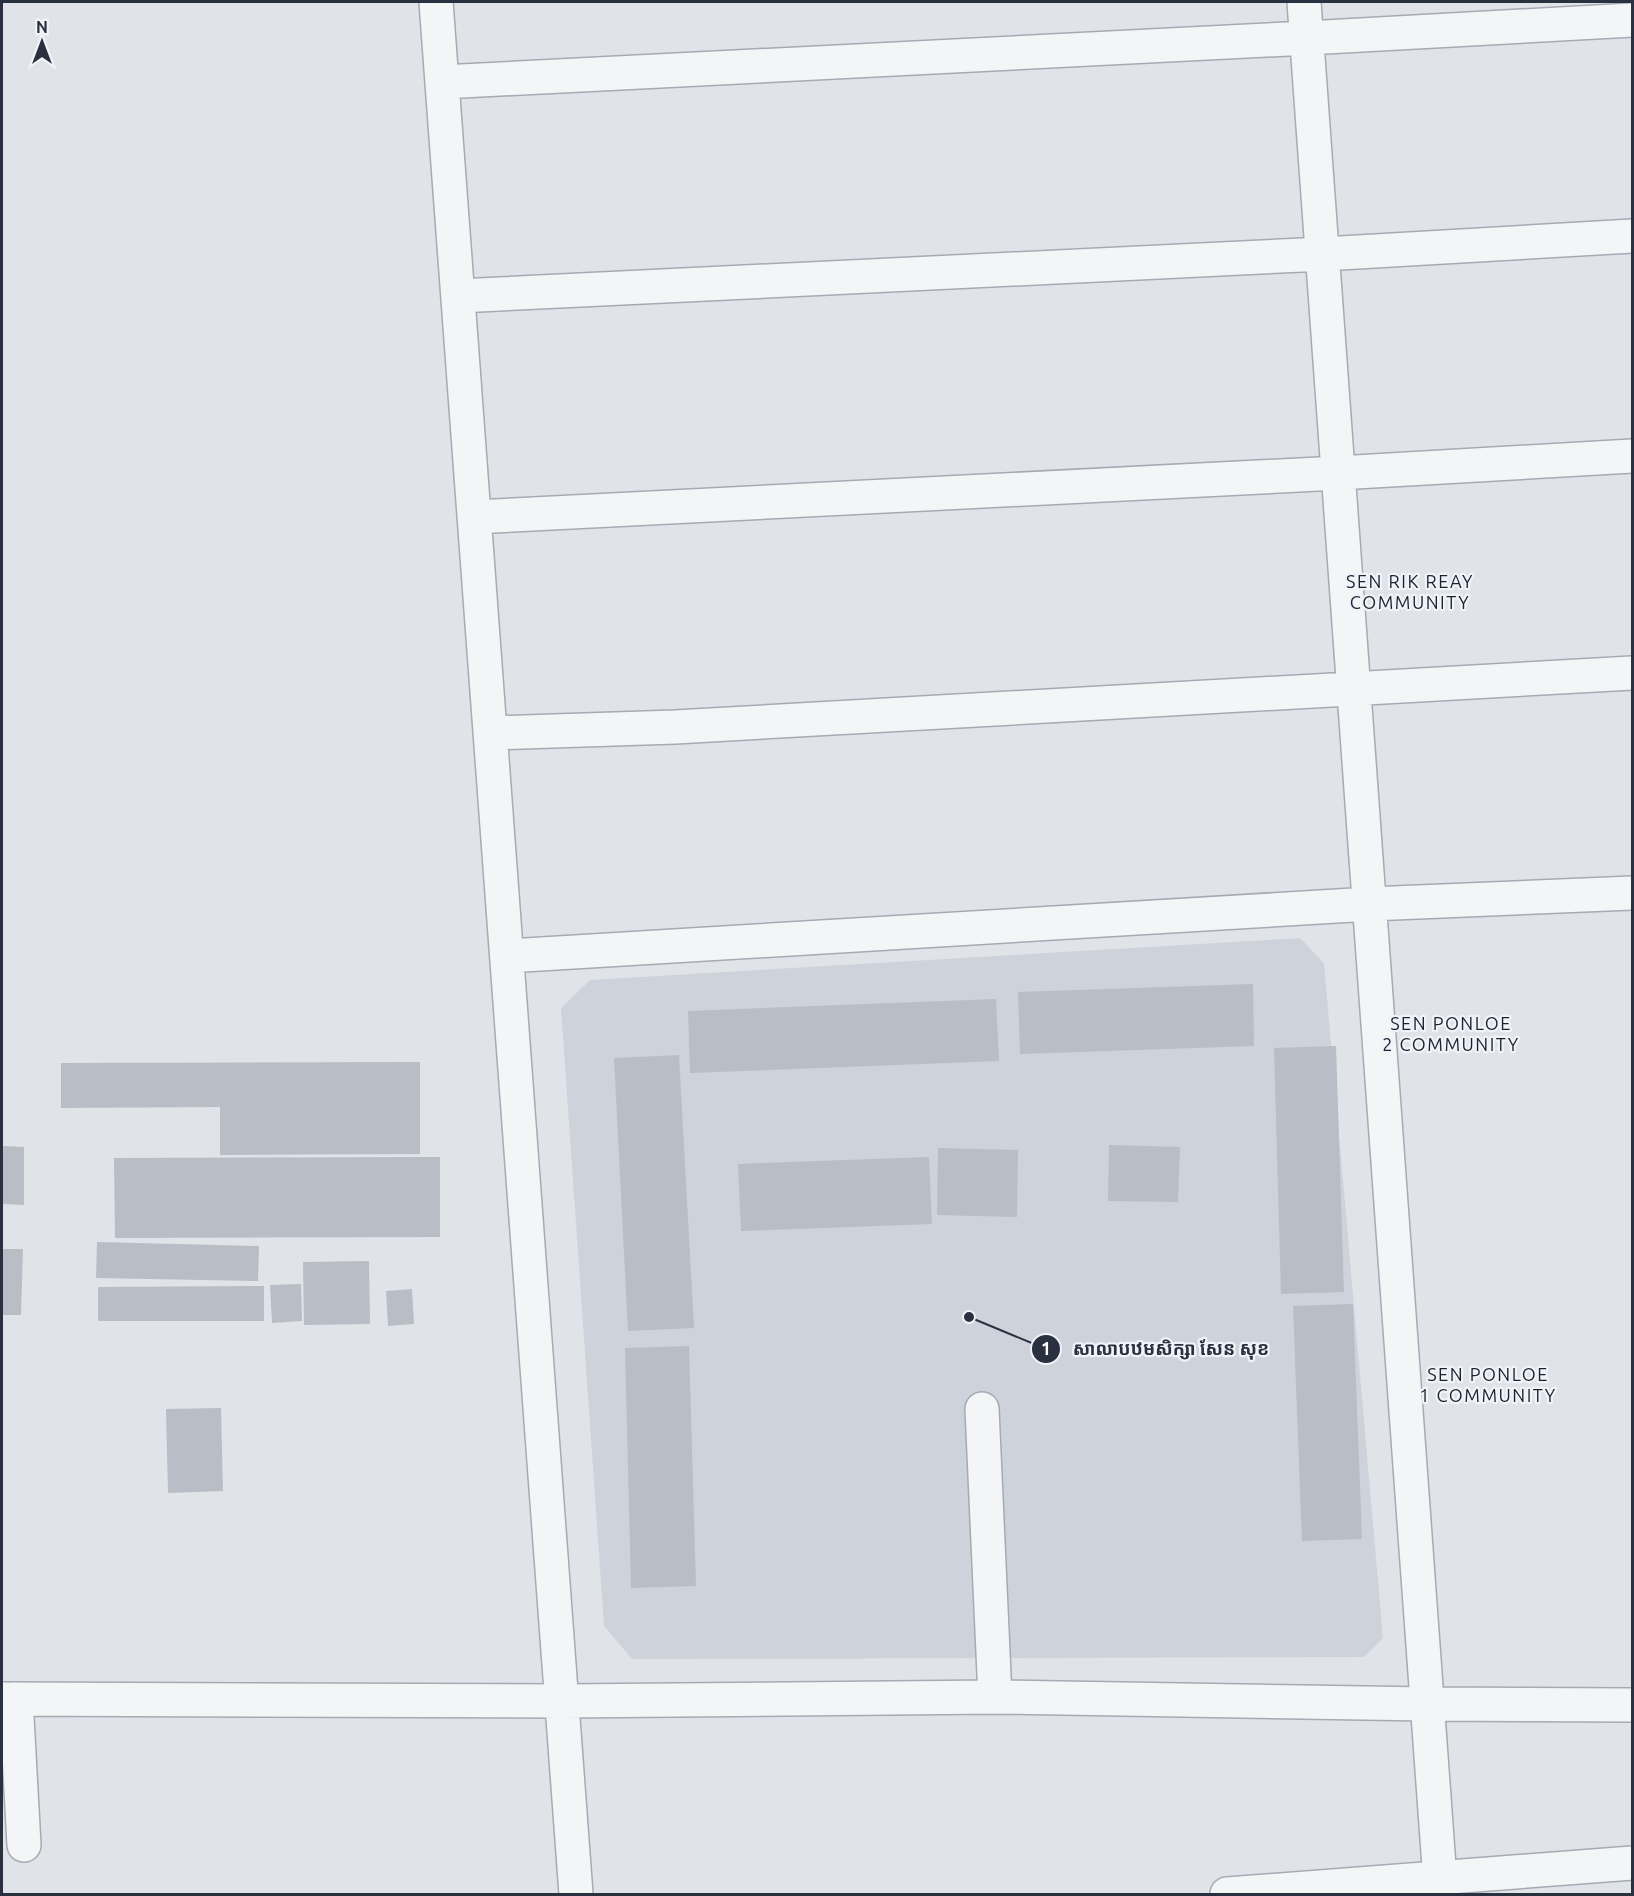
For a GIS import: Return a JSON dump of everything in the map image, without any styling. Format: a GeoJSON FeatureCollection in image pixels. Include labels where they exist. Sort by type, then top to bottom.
{"type":"FeatureCollection","features":[{"type":"Feature","properties":{"kind":"street"},"geometry":{"type":"LineString","coordinates":[[436,2],[576,1894]]}},
{"type":"Feature","properties":{"kind":"street"},"geometry":{"type":"LineString","coordinates":[[1304,2],[1441,1886]]}},
{"type":"Feature","properties":{"kind":"street"},"geometry":{"type":"LineString","coordinates":[[442,82],[1307,39],[1632,20]]}},
{"type":"Feature","properties":{"kind":"street"},"geometry":{"type":"LineString","coordinates":[[458,296],[1323,254],[1632,236]]}},
{"type":"Feature","properties":{"kind":"street"},"geometry":{"type":"LineString","coordinates":[[474,517],[1632,456]]}},
{"type":"Feature","properties":{"kind":"street"},"geometry":{"type":"LineString","coordinates":[[490,733],[687,726],[1632,673]]}},
{"type":"Feature","properties":{"kind":"street"},"geometry":{"type":"LineString","coordinates":[[507,956],[1370,903],[1632,893]]}},
{"type":"Feature","properties":{"kind":"street"},"geometry":{"type":"LineString","coordinates":[[982,1409],[995,1697]]}},
{"type":"Feature","properties":{"kind":"street"},"geometry":{"type":"LineString","coordinates":[[24,1845],[9,1699],[562,1701],[995,1697],[1632,1705]]}},
{"type":"Feature","properties":{"kind":"street"},"geometry":{"type":"LineString","coordinates":[[1227,1894],[1441,1886],[1632,1863]]}},
{"type":"Feature","properties":{"kind":"shaded area"},"geometry":{"type":"Polygon","coordinates":[[[1300,938],[1324,963],[1383,1638],[1364,1657],[632,1659],[604,1626],[561,1008],[590,980],[1300,938]]]}},
{"type":"Feature","properties":{"kind":"building"},"geometry":{"type":"Polygon","coordinates":[[[1253,984],[1254,1046],[1020,1054],[1018,992],[1253,984]]]}},
{"type":"Feature","properties":{"kind":"building"},"geometry":{"type":"Polygon","coordinates":[[[996,999],[999,1061],[690,1073],[688,1011],[996,999]]]}},
{"type":"Feature","properties":{"kind":"building"},"geometry":{"type":"Polygon","coordinates":[[[1336,1046],[1344,1292],[1281,1294],[1274,1048],[1336,1046]]]}},
{"type":"Feature","properties":{"kind":"building"},"geometry":{"type":"Polygon","coordinates":[[[679,1055],[694,1328],[628,1331],[614,1058],[679,1055]]]}},
{"type":"Feature","properties":{"kind":"building"},"geometry":{"type":"Polygon","coordinates":[[[420,1062],[420,1154],[220,1155],[220,1107],[61,1108],[61,1063],[420,1062]]]}},
{"type":"Feature","properties":{"kind":"building"},"geometry":{"type":"Polygon","coordinates":[[[1109,1145],[1180,1147],[1178,1202],[1108,1201],[1109,1145]]]}},
{"type":"Feature","properties":{"kind":"building"},"geometry":{"type":"Polygon","coordinates":[[[2,1146],[24,1147],[24,1205],[2,1204],[2,1146]]]}},
{"type":"Feature","properties":{"kind":"building"},"geometry":{"type":"Polygon","coordinates":[[[938,1148],[1018,1150],[1017,1217],[937,1215],[938,1148]]]}},
{"type":"Feature","properties":{"kind":"building"},"geometry":{"type":"Polygon","coordinates":[[[440,1157],[440,1237],[115,1238],[114,1158],[440,1157]]]}},
{"type":"Feature","properties":{"kind":"building"},"geometry":{"type":"Polygon","coordinates":[[[929,1157],[932,1224],[741,1231],[738,1164],[929,1157]]]}},
{"type":"Feature","properties":{"kind":"building"},"geometry":{"type":"Polygon","coordinates":[[[97,1242],[259,1246],[258,1281],[96,1278],[97,1242]]]}},
{"type":"Feature","properties":{"kind":"building"},"geometry":{"type":"Polygon","coordinates":[[[2,1249],[23,1249],[21,1315],[2,1315],[2,1249]]]}},
{"type":"Feature","properties":{"kind":"building"},"geometry":{"type":"Polygon","coordinates":[[[369,1261],[370,1324],[304,1325],[303,1262],[369,1261]]]}},
{"type":"Feature","properties":{"kind":"building"},"geometry":{"type":"Polygon","coordinates":[[[301,1284],[302,1321],[272,1323],[270,1285],[301,1284]]]}},
{"type":"Feature","properties":{"kind":"building"},"geometry":{"type":"Polygon","coordinates":[[[264,1286],[264,1321],[98,1321],[98,1287],[264,1286]]]}},
{"type":"Feature","properties":{"kind":"building"},"geometry":{"type":"Polygon","coordinates":[[[412,1289],[414,1324],[388,1326],[386,1291],[412,1289]]]}},
{"type":"Feature","properties":{"kind":"building"},"geometry":{"type":"Polygon","coordinates":[[[1353,1304],[1362,1539],[1302,1541],[1293,1306],[1353,1304]]]}},
{"type":"Feature","properties":{"kind":"building"},"geometry":{"type":"Polygon","coordinates":[[[689,1346],[696,1586],[631,1588],[625,1348],[689,1346]]]}},
{"type":"Feature","properties":{"kind":"building"},"geometry":{"type":"Polygon","coordinates":[[[221,1408],[223,1491],[168,1493],[166,1409],[221,1408]]]}},
{"type":"Feature","properties":{"kind":"place","name":"សាលាបឋមសិក្សា សែន សុខ"},"geometry":{"type":"Point","coordinates":[969,1317]}},
{"type":"Feature","properties":{"kind":"district","name":"SEN RIK REAY COMMUNITY"},"geometry":{"type":"Point","coordinates":[1410,592]}},
{"type":"Feature","properties":{"kind":"district","name":"SEN PONLOE 2 COMMUNITY"},"geometry":{"type":"Point","coordinates":[1451,1034]}},
{"type":"Feature","properties":{"kind":"district","name":"SEN PONLOE 1 COMMUNITY"},"geometry":{"type":"Point","coordinates":[1488,1385]}}]}
